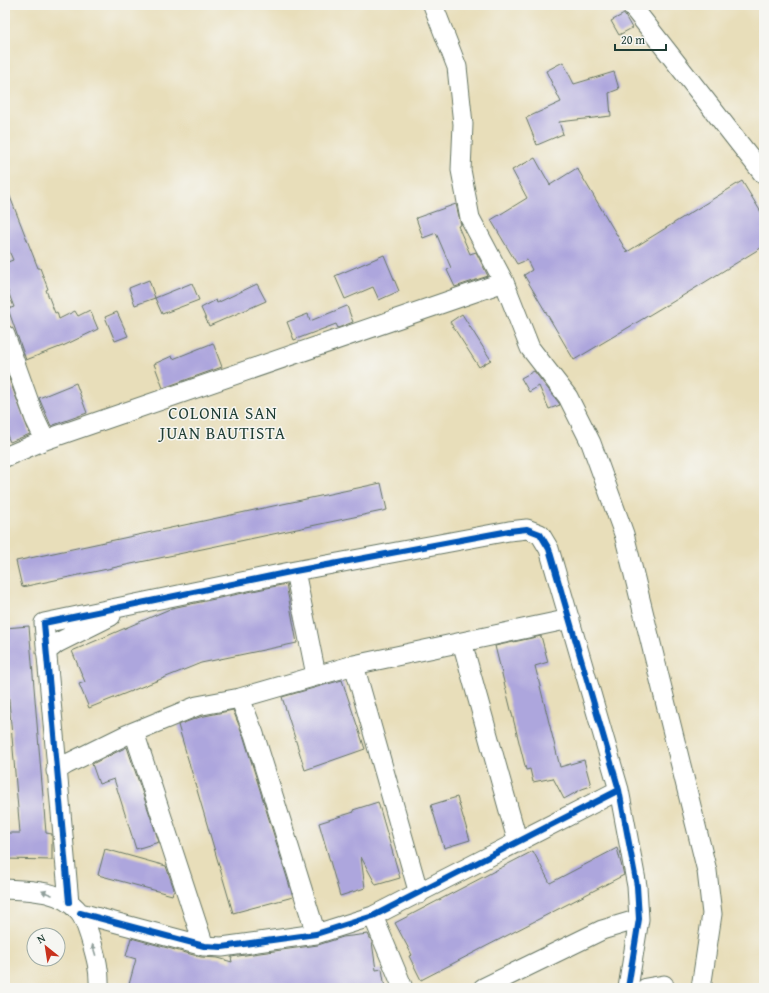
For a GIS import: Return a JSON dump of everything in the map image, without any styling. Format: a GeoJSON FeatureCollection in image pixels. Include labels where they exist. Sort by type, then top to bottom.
{"type":"FeatureCollection","features":[{"type":"Feature","properties":{"kind":"street"},"geometry":{"type":"LineString","coordinates":[[433,5],[457,67],[463,124],[461,170],[470,218],[504,282],[530,348],[568,397],[591,443],[624,534],[707,871],[712,914],[701,988]]}},
{"type":"Feature","properties":{"kind":"street"},"geometry":{"type":"LineString","coordinates":[[631,5],[764,175]]}},
{"type":"Feature","properties":{"kind":"street"},"geometry":{"type":"LineString","coordinates":[[5,457],[44,440],[504,282]]}},
{"type":"Feature","properties":{"kind":"street"},"geometry":{"type":"LineString","coordinates":[[5,335],[44,440]]}},
{"type":"Feature","properties":{"kind":"street"},"geometry":{"type":"LineString","coordinates":[[99,988],[100,972],[86,926],[74,907],[56,771],[44,623],[295,571],[509,531],[527,529],[540,534],[548,549],[570,619],[619,790],[637,886],[639,919],[628,988]]}},
{"type":"Feature","properties":{"kind":"street"},"geometry":{"type":"LineString","coordinates":[[295,571],[316,674]]}},
{"type":"Feature","properties":{"kind":"street"},"geometry":{"type":"LineString","coordinates":[[56,771],[67,764],[134,732],[198,706],[240,698],[316,674],[354,665],[570,619]]}},
{"type":"Feature","properties":{"kind":"street"},"geometry":{"type":"LineString","coordinates":[[462,642],[518,843]]}},
{"type":"Feature","properties":{"kind":"street"},"geometry":{"type":"LineString","coordinates":[[354,665],[419,894]]}},
{"type":"Feature","properties":{"kind":"street"},"geometry":{"type":"LineString","coordinates":[[240,698],[254,734],[316,934]]}},
{"type":"Feature","properties":{"kind":"street"},"geometry":{"type":"LineString","coordinates":[[134,732],[204,946]]}},
{"type":"Feature","properties":{"kind":"street"},"geometry":{"type":"LineString","coordinates":[[5,889],[42,891],[74,907],[204,946],[222,947],[316,934],[373,916],[419,894],[619,790]]}},
{"type":"Feature","properties":{"kind":"street"},"geometry":{"type":"LineString","coordinates":[[373,916],[403,988]]}},
{"type":"Feature","properties":{"kind":"street"},"geometry":{"type":"LineString","coordinates":[[483,988],[602,930],[639,919]]}},
{"type":"Feature","properties":{"kind":"building"},"geometry":{"type":"Polygon","coordinates":[[[624,14],[632,28],[619,35],[611,21],[624,14]]]}},
{"type":"Feature","properties":{"kind":"building"},"geometry":{"type":"Polygon","coordinates":[[[563,62],[574,84],[614,72],[619,89],[609,93],[611,116],[559,122],[563,134],[537,145],[526,118],[561,102],[546,71],[563,62]]]}},
{"type":"Feature","properties":{"kind":"building"},"geometry":{"type":"Polygon","coordinates":[[[535,158],[550,185],[577,168],[627,252],[742,181],[764,217],[764,246],[574,360],[524,275],[532,270],[527,260],[517,264],[491,220],[527,198],[512,170],[535,158]]]}},
{"type":"Feature","properties":{"kind":"building"},"geometry":{"type":"Polygon","coordinates":[[[5,184],[38,268],[40,268],[48,289],[46,290],[55,313],[57,312],[59,319],[75,311],[78,316],[90,310],[98,329],[65,345],[26,360],[8,309],[14,307],[5,284],[5,263],[13,260],[5,242],[5,184]]]}},
{"type":"Feature","properties":{"kind":"building"},"geometry":{"type":"Polygon","coordinates":[[[456,204],[461,225],[458,226],[470,254],[476,252],[488,276],[455,287],[447,270],[451,268],[436,233],[423,238],[416,218],[456,204]]]}},
{"type":"Feature","properties":{"kind":"building"},"geometry":{"type":"Polygon","coordinates":[[[384,255],[399,291],[379,300],[373,287],[345,299],[335,276],[384,255]]]}},
{"type":"Feature","properties":{"kind":"building"},"geometry":{"type":"Polygon","coordinates":[[[149,280],[155,298],[135,305],[129,288],[149,280]]]}},
{"type":"Feature","properties":{"kind":"building"},"geometry":{"type":"Polygon","coordinates":[[[192,283],[199,300],[162,314],[155,298],[192,283]]]}},
{"type":"Feature","properties":{"kind":"building"},"geometry":{"type":"Polygon","coordinates":[[[257,284],[266,301],[209,326],[201,308],[216,300],[217,303],[257,284]]]}},
{"type":"Feature","properties":{"kind":"building"},"geometry":{"type":"Polygon","coordinates":[[[347,306],[353,322],[338,328],[336,324],[294,340],[287,322],[308,314],[310,321],[347,306]]]}},
{"type":"Feature","properties":{"kind":"building"},"geometry":{"type":"Polygon","coordinates":[[[117,312],[128,336],[115,341],[105,317],[117,312]]]}},
{"type":"Feature","properties":{"kind":"building"},"geometry":{"type":"Polygon","coordinates":[[[462,314],[491,360],[479,367],[450,322],[462,314]]]}},
{"type":"Feature","properties":{"kind":"building"},"geometry":{"type":"Polygon","coordinates":[[[213,343],[222,367],[163,388],[154,364],[172,356],[173,359],[213,343]]]}},
{"type":"Feature","properties":{"kind":"building"},"geometry":{"type":"Polygon","coordinates":[[[5,368],[30,434],[10,442],[5,431],[5,368]]]}},
{"type":"Feature","properties":{"kind":"building"},"geometry":{"type":"Polygon","coordinates":[[[534,371],[560,405],[549,409],[539,386],[529,392],[521,378],[534,371]]]}},
{"type":"Feature","properties":{"kind":"building"},"geometry":{"type":"Polygon","coordinates":[[[76,383],[87,413],[51,426],[39,398],[76,383]]]}},
{"type":"Feature","properties":{"kind":"building"},"geometry":{"type":"Polygon","coordinates":[[[381,483],[387,510],[22,587],[16,561],[381,483]]]}},
{"type":"Feature","properties":{"kind":"building"},"geometry":{"type":"Polygon","coordinates":[[[286,584],[297,643],[201,663],[89,708],[79,684],[85,682],[72,651],[172,608],[286,584]]]}},
{"type":"Feature","properties":{"kind":"building"},"geometry":{"type":"Polygon","coordinates":[[[29,626],[46,833],[52,834],[52,860],[5,859],[5,833],[20,833],[5,652],[5,628],[29,626]]]}},
{"type":"Feature","properties":{"kind":"building"},"geometry":{"type":"Polygon","coordinates":[[[541,636],[548,662],[535,666],[560,767],[584,760],[591,786],[582,789],[564,799],[553,778],[533,782],[530,769],[526,770],[495,646],[541,636]]]}},
{"type":"Feature","properties":{"kind":"building"},"geometry":{"type":"Polygon","coordinates":[[[342,680],[365,749],[305,770],[282,697],[342,680]]]}},
{"type":"Feature","properties":{"kind":"building"},"geometry":{"type":"Polygon","coordinates":[[[233,710],[244,738],[293,897],[233,913],[178,725],[200,717],[233,710]]]}},
{"type":"Feature","properties":{"kind":"building"},"geometry":{"type":"Polygon","coordinates":[[[127,747],[159,842],[136,849],[114,779],[99,784],[92,764],[127,747]]]}},
{"type":"Feature","properties":{"kind":"building"},"geometry":{"type":"Polygon","coordinates":[[[457,797],[470,840],[444,848],[431,805],[457,797]]]}},
{"type":"Feature","properties":{"kind":"building"},"geometry":{"type":"Polygon","coordinates":[[[378,802],[400,878],[376,885],[361,857],[365,888],[340,896],[319,823],[354,812],[353,810],[378,802]]]}},
{"type":"Feature","properties":{"kind":"building"},"geometry":{"type":"Polygon","coordinates":[[[617,848],[624,875],[421,980],[409,956],[412,955],[395,923],[533,851],[550,883],[617,848]]]}},
{"type":"Feature","properties":{"kind":"building"},"geometry":{"type":"Polygon","coordinates":[[[105,849],[166,866],[174,889],[172,895],[98,875],[105,849]]]}},
{"type":"Feature","properties":{"kind":"building"},"geometry":{"type":"Polygon","coordinates":[[[368,934],[372,942],[376,970],[382,969],[385,988],[128,988],[136,959],[126,956],[131,938],[201,957],[218,958],[232,962],[231,957],[318,945],[343,937],[368,934]]]}},
{"type":"Feature","properties":{"kind":"cycle path"},"geometry":{"type":"LineString","coordinates":[[69,902],[44,623],[295,571],[509,531],[527,529],[540,534],[549,549],[619,790],[637,886],[639,919],[628,988]]}},
{"type":"Feature","properties":{"kind":"cycle path"},"geometry":{"type":"LineString","coordinates":[[80,913],[204,946],[222,947],[316,934],[373,916],[619,790]]}},
{"type":"Feature","properties":{"kind":"district","name":"COLONIA SAN JUAN BAUTISTA"},"geometry":{"type":"Point","coordinates":[223,422]}}]}
